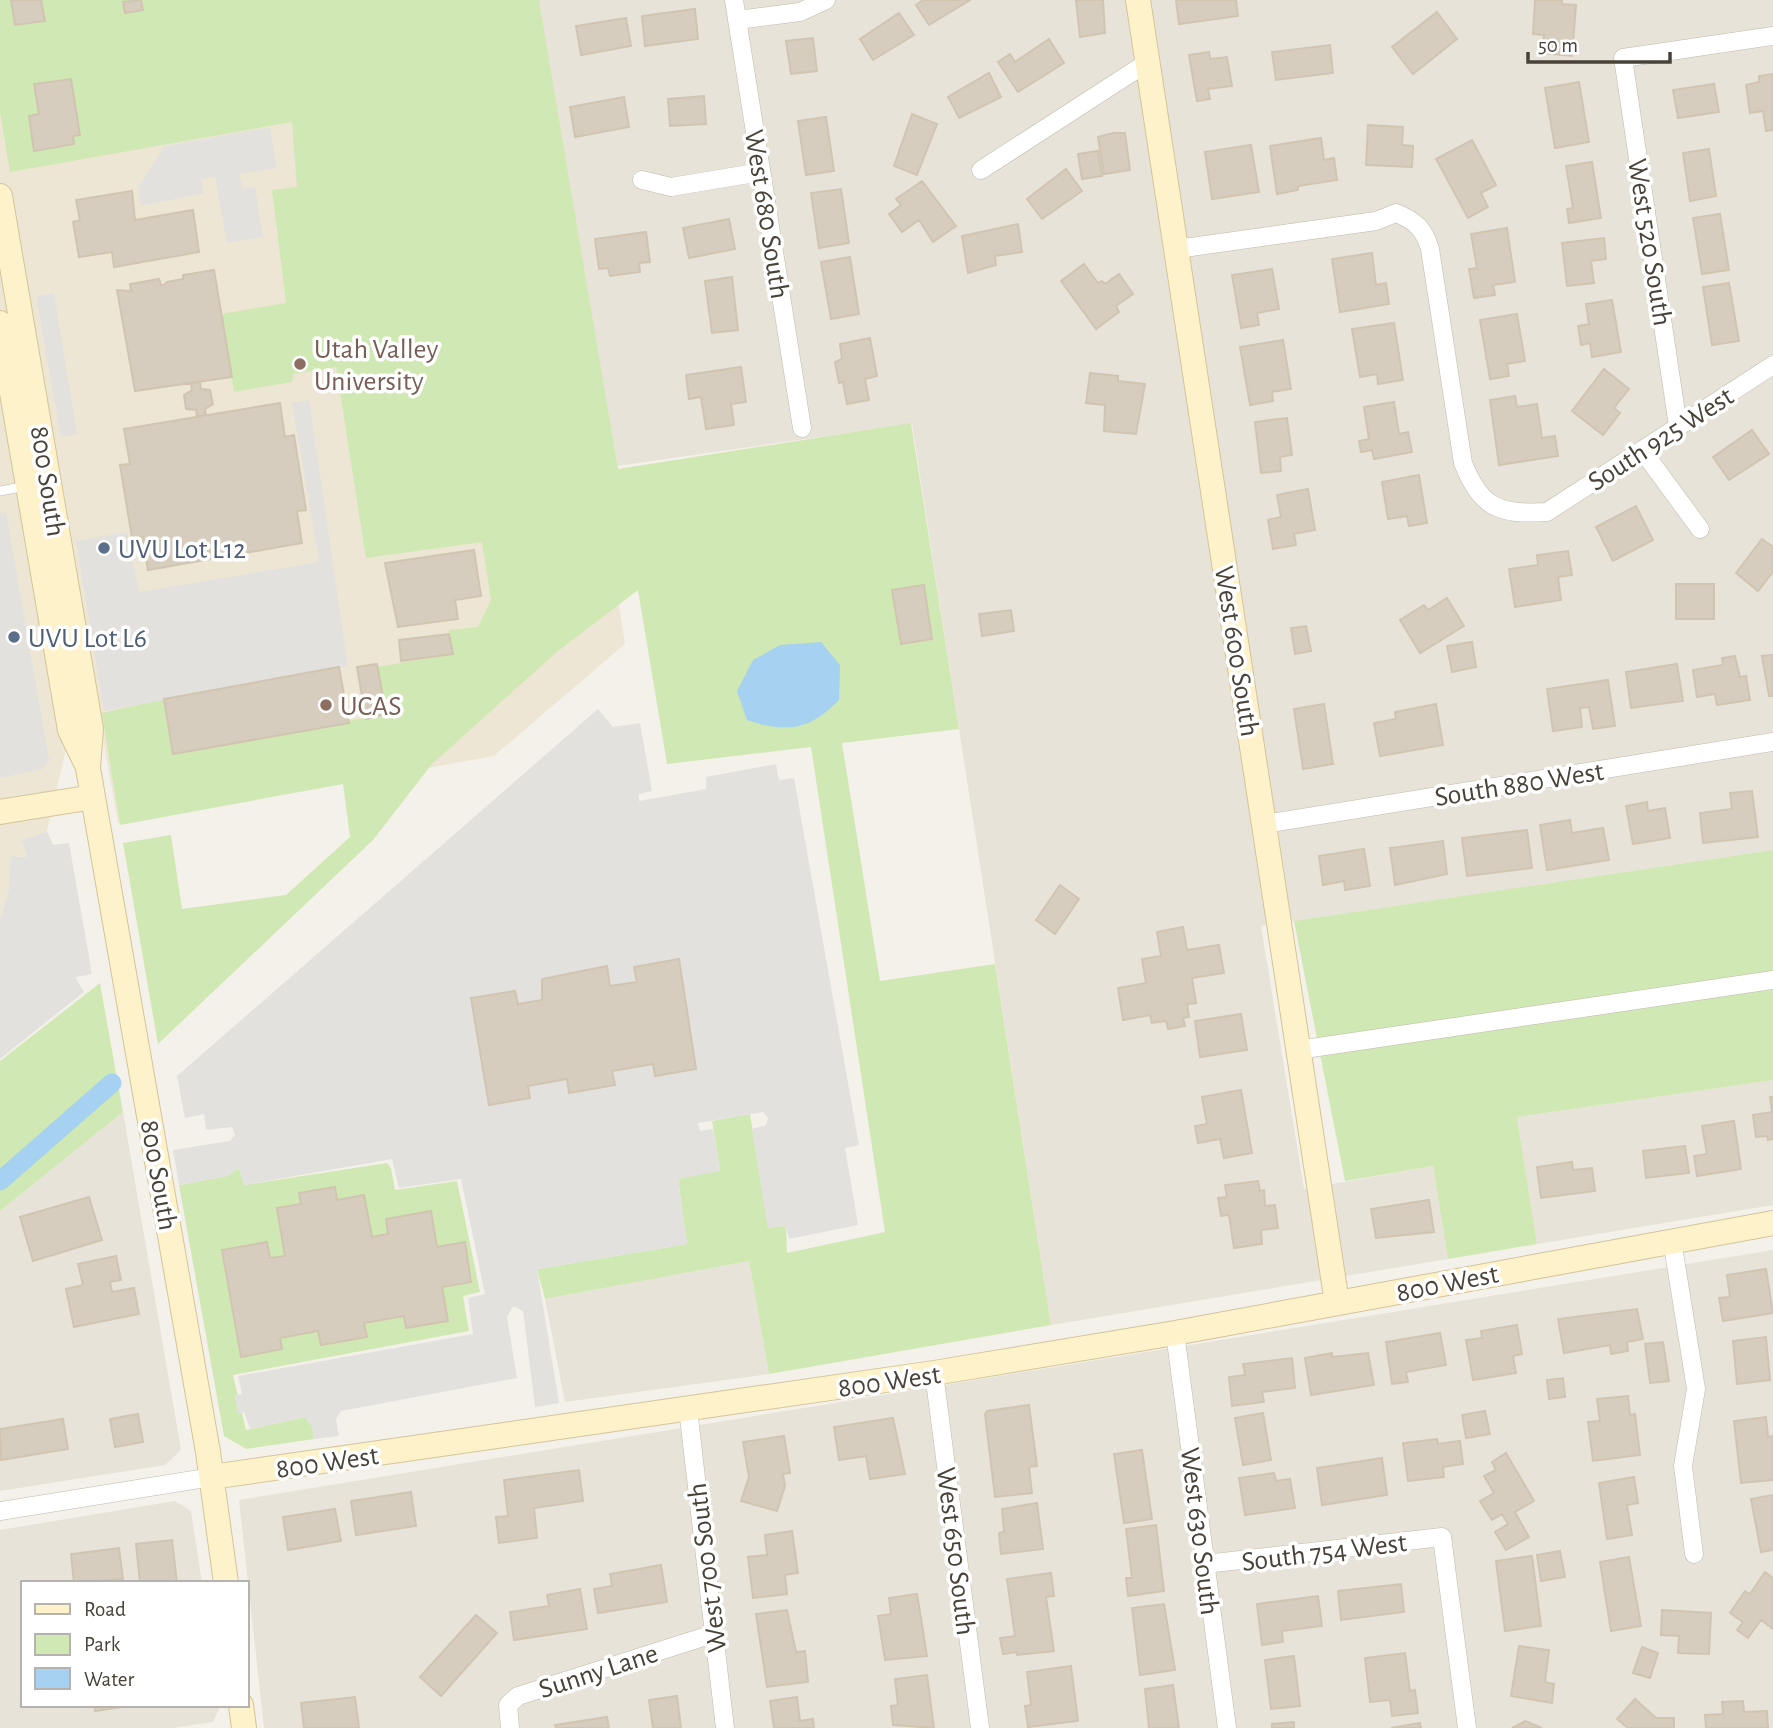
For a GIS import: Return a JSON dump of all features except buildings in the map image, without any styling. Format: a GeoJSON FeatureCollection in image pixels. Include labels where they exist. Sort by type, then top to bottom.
{"type":"FeatureCollection","features":[{"type":"Feature","properties":{"kind":"street","name":"West 680 South"},"geometry":{"type":"LineString","coordinates":[[734,0],[802,428]]}},
{"type":"Feature","properties":{"kind":"street"},"geometry":{"type":"LineString","coordinates":[[737,20],[800,12],[826,0]]}},
{"type":"Feature","properties":{"kind":"street","name":"West 600 South"},"geometry":{"type":"LineString","coordinates":[[1138,0],[1336,1303]]}},
{"type":"Feature","properties":{"kind":"street","name":"West 520 South"},"geometry":{"type":"LineString","coordinates":[[1678,426],[1623,58],[1773,36]]}},
{"type":"Feature","properties":{"kind":"street"},"geometry":{"type":"LineString","coordinates":[[981,170],[1148,62]]}},
{"type":"Feature","properties":{"kind":"street"},"geometry":{"type":"LineString","coordinates":[[642,180],[671,187],[761,172]]}},
{"type":"Feature","properties":{"kind":"street","name":"800 South"},"geometry":{"type":"LineString","coordinates":[[0,195],[4,245],[51,555],[91,729],[88,768],[212,1478],[226,1581]]}},
{"type":"Feature","properties":{"kind":"street","name":"South 925 West"},"geometry":{"type":"LineString","coordinates":[[1177,249],[1376,221],[1396,214],[1413,220],[1424,231],[1430,249],[1463,463],[1474,490],[1495,507],[1518,514],[1547,512],[1773,365]]}},
{"type":"Feature","properties":{"kind":"street","name":"800 South"},"geometry":{"type":"LineString","coordinates":[[0,323],[28,486],[51,555]]}},
{"type":"Feature","properties":{"kind":"street"},"geometry":{"type":"LineString","coordinates":[[1642,450],[1700,529]]}},
{"type":"Feature","properties":{"kind":"street","name":"South 880 West"},"geometry":{"type":"LineString","coordinates":[[1264,824],[1773,742]]}},
{"type":"Feature","properties":{"kind":"street"},"geometry":{"type":"LineString","coordinates":[[0,812],[93,797]]}},
{"type":"Feature","properties":{"kind":"street"},"geometry":{"type":"LineString","coordinates":[[1298,1050],[1773,979]]}},
{"type":"Feature","properties":{"kind":"street","name":"800 West"},"geometry":{"type":"LineString","coordinates":[[0,1511],[934,1373],[1175,1333],[1773,1223]]}},
{"type":"Feature","properties":{"kind":"street"},"geometry":{"type":"LineString","coordinates":[[1672,1240],[1696,1389],[1682,1466],[1694,1554]]}},
{"type":"Feature","properties":{"kind":"street","name":"West 630 South"},"geometry":{"type":"LineString","coordinates":[[1175,1333],[1227,1728]]}},
{"type":"Feature","properties":{"kind":"street","name":"West 650 South"},"geometry":{"type":"LineString","coordinates":[[934,1373],[980,1728]]}},
{"type":"Feature","properties":{"kind":"street","name":"West 700 South"},"geometry":{"type":"LineString","coordinates":[[688,1409],[725,1728]]}},
{"type":"Feature","properties":{"kind":"street","name":"South 754 West"},"geometry":{"type":"LineString","coordinates":[[1205,1564],[1442,1537],[1467,1728]]}},
{"type":"Feature","properties":{"kind":"street","name":"Sunny Lane"},"geometry":{"type":"LineString","coordinates":[[510,1728],[508,1705],[519,1696],[713,1634]]}},
{"type":"Feature","properties":{"kind":"street"},"geometry":{"type":"LineString","coordinates":[[242,1707],[244,1728]]}},
{"type":"Feature","properties":{"kind":"lane"},"geometry":{"type":"LineString","coordinates":[[0,491],[28,486]]}},
{"type":"Feature","properties":{"kind":"shaded area","name":"Utah Valley University"},"geometry":{"type":"Polygon","coordinates":[[[0,0],[539,0],[617,466],[603,500],[625,644],[494,756],[118,823],[88,655],[47,831],[22,840],[27,857],[11,856],[8,894],[0,920],[0,0]]]}},
{"type":"Feature","properties":{"kind":"shaded area"},"geometry":{"type":"Polygon","coordinates":[[[539,0],[1773,0],[1773,850],[1261,926],[1304,1189],[1433,1166],[1448,1259],[1051,1325],[912,424],[617,466],[539,0]]]}},
{"type":"Feature","properties":{"kind":"shaded area"},"geometry":{"type":"Polygon","coordinates":[[[270,127],[277,168],[239,174],[243,189],[255,187],[263,237],[227,243],[215,177],[201,179],[204,193],[141,206],[138,187],[165,146],[270,127]]]}},
{"type":"Feature","properties":{"kind":"shaded area"},"geometry":{"type":"Polygon","coordinates":[[[54,293],[77,434],[61,437],[36,296],[54,293]]]}},
{"type":"Feature","properties":{"kind":"shaded area","name":"UVU Lot L12"},"geometry":{"type":"Polygon","coordinates":[[[309,400],[348,666],[104,711],[76,541],[127,532],[139,592],[319,562],[292,403],[309,400]]]}},
{"type":"Feature","properties":{"kind":"shaded area","name":"UVU Lot L6"},"geometry":{"type":"Polygon","coordinates":[[[6,512],[49,760],[42,769],[0,778],[0,513],[6,512]]]}},
{"type":"Feature","properties":{"kind":"shaded area"},"geometry":{"type":"Polygon","coordinates":[[[598,709],[613,727],[640,723],[652,791],[639,794],[639,801],[706,789],[706,777],[776,764],[779,780],[794,778],[859,1145],[845,1148],[858,1225],[789,1239],[786,1226],[768,1228],[752,1129],[766,1125],[768,1118],[763,1112],[698,1123],[700,1131],[713,1129],[720,1171],[678,1179],[687,1244],[537,1269],[559,1403],[535,1407],[523,1311],[513,1306],[507,1317],[517,1378],[341,1411],[336,1419],[339,1436],[314,1439],[312,1426],[305,1417],[250,1429],[244,1412],[238,1414],[235,1395],[242,1394],[238,1376],[473,1334],[468,1298],[485,1294],[461,1179],[399,1188],[392,1159],[244,1185],[239,1168],[227,1176],[179,1185],[173,1150],[229,1141],[235,1135],[232,1127],[206,1130],[204,1114],[185,1118],[177,1076],[598,709]]]}},
{"type":"Feature","properties":{"kind":"shaded area"},"geometry":{"type":"Polygon","coordinates":[[[47,831],[53,845],[69,843],[92,974],[75,977],[84,992],[0,1059],[0,920],[8,894],[11,856],[27,857],[22,840],[47,831]]]}},
{"type":"Feature","properties":{"kind":"shaded area"},"geometry":{"type":"Polygon","coordinates":[[[1773,1080],[1773,1205],[1537,1244],[1517,1117],[1773,1080]]]}},
{"type":"Feature","properties":{"kind":"shaded area"},"geometry":{"type":"Polygon","coordinates":[[[123,1112],[181,1450],[165,1465],[0,1491],[0,1211],[123,1112]]]}},
{"type":"Feature","properties":{"kind":"shaded area"},"geometry":{"type":"Polygon","coordinates":[[[1773,1250],[1773,1728],[264,1728],[239,1500],[1773,1250]]]}},
{"type":"Feature","properties":{"kind":"shaded area"},"geometry":{"type":"Polygon","coordinates":[[[749,1261],[769,1374],[565,1402],[545,1299],[749,1261]]]}},
{"type":"Feature","properties":{"kind":"shaded area"},"geometry":{"type":"Polygon","coordinates":[[[175,1501],[191,1511],[202,1581],[21,1581],[21,1707],[220,1707],[213,1722],[173,1728],[0,1728],[0,1530],[175,1501]]]}},
{"type":"Feature","properties":{"kind":"green space"},"geometry":{"type":"Polygon","coordinates":[[[0,0],[539,0],[618,469],[911,423],[959,729],[842,743],[880,981],[995,964],[1051,1325],[769,1374],[749,1261],[545,1299],[537,1269],[687,1244],[678,1179],[720,1170],[712,1121],[750,1114],[768,1227],[786,1226],[787,1253],[885,1232],[811,747],[667,764],[638,590],[558,651],[432,764],[373,840],[158,1044],[123,843],[171,835],[182,909],[286,895],[350,837],[343,784],[120,825],[102,713],[164,699],[173,754],[385,714],[377,667],[453,654],[449,630],[478,627],[491,600],[482,542],[366,558],[336,367],[293,374],[292,382],[234,392],[221,314],[286,303],[272,190],[297,187],[292,122],[10,172],[0,112],[0,0]]]}},
{"type":"Feature","properties":{"kind":"green space"},"geometry":{"type":"Polygon","coordinates":[[[1773,850],[1773,1080],[1517,1117],[1537,1244],[1448,1259],[1433,1166],[1345,1181],[1294,921],[1773,850]]]}},
{"type":"Feature","properties":{"kind":"green space"},"geometry":{"type":"Polygon","coordinates":[[[100,983],[123,1112],[0,1211],[0,1061],[100,983]]]}},
{"type":"Feature","properties":{"kind":"green space"},"geometry":{"type":"Polygon","coordinates":[[[387,1163],[391,1168],[395,1190],[457,1181],[480,1292],[463,1296],[469,1331],[233,1375],[246,1430],[305,1417],[312,1426],[314,1439],[246,1449],[224,1436],[179,1185],[227,1176],[239,1168],[244,1185],[387,1163]]]}},
{"type":"Feature","properties":{"kind":"water"},"geometry":{"type":"Polygon","coordinates":[[[821,642],[840,665],[839,700],[817,718],[796,726],[774,727],[747,720],[737,691],[753,660],[780,645],[821,642]]]}},
{"type":"Feature","properties":{"kind":"waterway"},"geometry":{"type":"LineString","coordinates":[[0,1181],[112,1083]]}},
{"type":"Feature","properties":{"kind":"place","name":"Utah Valley University"},"geometry":{"type":"Point","coordinates":[300,364]}},
{"type":"Feature","properties":{"kind":"place","name":"UVU Lot L12"},"geometry":{"type":"Point","coordinates":[104,548]}},
{"type":"Feature","properties":{"kind":"place","name":"UVU Lot L6"},"geometry":{"type":"Point","coordinates":[14,637]}},
{"type":"Feature","properties":{"kind":"place","name":"UCAS"},"geometry":{"type":"Point","coordinates":[326,705]}}]}
